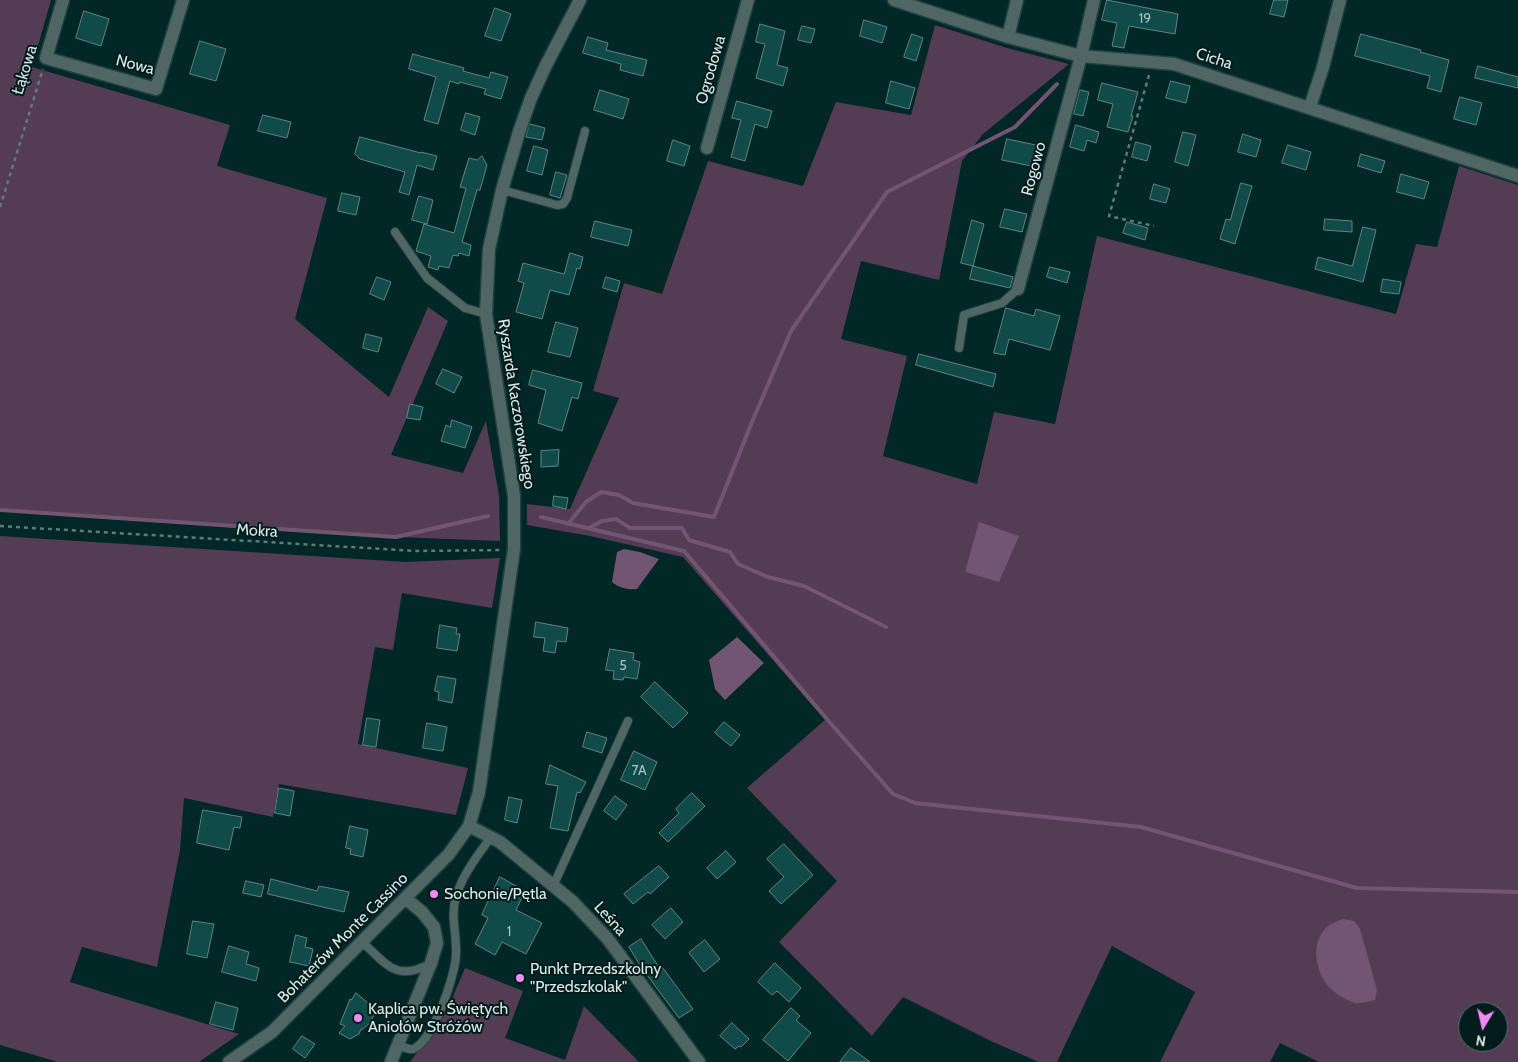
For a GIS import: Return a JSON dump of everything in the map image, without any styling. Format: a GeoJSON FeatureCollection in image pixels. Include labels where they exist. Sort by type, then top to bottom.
{"type":"FeatureCollection","features":[{"type":"Feature","properties":{"kind":"street","name":"Łąkowa"},"geometry":{"type":"LineString","coordinates":[[46,58],[63,0]]}},
{"type":"Feature","properties":{"kind":"street","name":"Nowa"},"geometry":{"type":"LineString","coordinates":[[46,58],[156,89],[183,0]]}},
{"type":"Feature","properties":{"kind":"street","name":"Ryszarda Kaczorowskiego"},"geometry":{"type":"LineString","coordinates":[[469,826],[478,792],[514,549],[514,496],[486,314],[489,249],[502,190],[531,98],[580,0]]}},
{"type":"Feature","properties":{"kind":"street","name":"Ogrodowa"},"geometry":{"type":"LineString","coordinates":[[706,148],[748,0]]}},
{"type":"Feature","properties":{"kind":"street","name":"Cicha"},"geometry":{"type":"LineString","coordinates":[[894,0],[1008,37],[1081,56],[1174,64],[1189,68],[1518,176]]}},
{"type":"Feature","properties":{"kind":"street"},"geometry":{"type":"LineString","coordinates":[[1008,37],[1017,0]]}},
{"type":"Feature","properties":{"kind":"street","name":"Rogowo"},"geometry":{"type":"LineString","coordinates":[[1018,289],[1081,56],[1094,0]]}},
{"type":"Feature","properties":{"kind":"street"},"geometry":{"type":"LineString","coordinates":[[1310,108],[1323,67],[1340,0]]}},
{"type":"Feature","properties":{"kind":"street","name":"Leśna"},"geometry":{"type":"LineString","coordinates":[[469,826],[500,842],[554,884],[573,902],[607,938],[699,1062]]}},
{"type":"Feature","properties":{"kind":"street","name":"Bohaterów Monte Cassino"},"geometry":{"type":"LineString","coordinates":[[229,1062],[272,1032],[449,854],[469,826]]}},
{"type":"Feature","properties":{"kind":"street"},"geometry":{"type":"LineString","coordinates":[[391,1062],[431,963],[437,943],[436,932],[422,912],[405,898]]}},
{"type":"Feature","properties":{"kind":"lane"},"geometry":{"type":"LineString","coordinates":[[502,190],[557,205],[563,204],[568,198],[585,131]]}},
{"type":"Feature","properties":{"kind":"lane"},"geometry":{"type":"LineString","coordinates":[[395,232],[426,278],[446,295],[466,308],[486,314]]}},
{"type":"Feature","properties":{"kind":"lane"},"geometry":{"type":"LineString","coordinates":[[959,348],[964,315],[1002,303],[1018,289]]}},
{"type":"Feature","properties":{"kind":"lane"},"geometry":{"type":"LineString","coordinates":[[554,884],[628,722]]}},
{"type":"Feature","properties":{"kind":"lane"},"geometry":{"type":"LineString","coordinates":[[399,1045],[408,1049],[414,1048],[423,1041],[436,1021],[442,1007],[456,955],[453,912],[456,896],[491,837]]}},
{"type":"Feature","properties":{"kind":"lane"},"geometry":{"type":"LineString","coordinates":[[362,942],[382,962],[400,972],[411,972],[431,963]]}},
{"type":"Feature","properties":{"kind":"path","name":"Łąkowa"},"geometry":{"type":"LineString","coordinates":[[0,207],[46,58]]}},
{"type":"Feature","properties":{"kind":"path"},"geometry":{"type":"LineString","coordinates":[[1153,62],[1109,216],[1154,226]]}},
{"type":"Feature","properties":{"kind":"path","name":"Mokra"},"geometry":{"type":"LineString","coordinates":[[0,526],[416,552],[514,549]]}},
{"type":"Feature","properties":{"kind":"shaded area"},"geometry":{"type":"Polygon","coordinates":[[[0,0],[51,0],[32,67],[230,125],[217,166],[327,198],[295,319],[389,397],[428,307],[448,321],[391,455],[463,473],[486,421],[499,496],[500,541],[396,537],[0,510],[0,0]]]}},
{"type":"Feature","properties":{"kind":"shaded area"},"geometry":{"type":"Polygon","coordinates":[[[935,25],[1007,48],[1069,64],[983,134],[962,161],[939,280],[861,261],[841,339],[907,356],[883,456],[977,484],[994,412],[1055,424],[1097,236],[1396,314],[1416,244],[1437,247],[1459,166],[1518,185],[1518,1062],[1319,1062],[1280,1043],[1270,1062],[1160,1062],[1195,992],[1112,946],[1057,1062],[1039,1062],[993,1042],[903,997],[872,1036],[779,942],[837,881],[747,788],[825,720],[683,557],[590,536],[527,525],[527,504],[570,509],[619,398],[593,391],[624,283],[662,294],[708,161],[803,186],[836,102],[911,115],[935,25]]]}},
{"type":"Feature","properties":{"kind":"shaded area"},"geometry":{"type":"Polygon","coordinates":[[[979,522],[1019,536],[999,582],[965,572],[979,522]]]}},
{"type":"Feature","properties":{"kind":"shaded area"},"geometry":{"type":"Polygon","coordinates":[[[0,536],[406,562],[500,558],[492,608],[402,593],[393,650],[375,647],[358,744],[468,768],[456,815],[279,784],[273,817],[184,798],[180,850],[157,967],[82,947],[70,982],[239,1034],[199,1062],[58,1062],[0,1045],[0,536]]]}},
{"type":"Feature","properties":{"kind":"shaded area"},"geometry":{"type":"Polygon","coordinates":[[[624,549],[640,552],[659,559],[637,589],[624,588],[612,582],[617,552],[624,549]]]}},
{"type":"Feature","properties":{"kind":"shaded area"},"geometry":{"type":"Polygon","coordinates":[[[737,637],[764,663],[725,700],[715,689],[709,660],[737,637]]]}},
{"type":"Feature","properties":{"kind":"shaded area"},"geometry":{"type":"Polygon","coordinates":[[[1343,919],[1354,921],[1360,929],[1377,990],[1375,1000],[1355,1003],[1347,1000],[1326,984],[1318,967],[1316,952],[1319,938],[1328,926],[1343,919]]]}},
{"type":"Feature","properties":{"kind":"shaded area"},"geometry":{"type":"Polygon","coordinates":[[[465,968],[523,991],[505,1038],[565,1060],[584,1006],[639,1062],[410,1062],[446,1013],[465,968]]]}},
{"type":"Feature","properties":{"kind":"building"},"geometry":{"type":"Polygon","coordinates":[[[1107,0],[1178,14],[1175,34],[1129,26],[1124,48],[1112,46],[1117,23],[1102,20],[1107,0]]]}},
{"type":"Feature","properties":{"kind":"building"},"geometry":{"type":"Polygon","coordinates":[[[1274,0],[1288,0],[1284,17],[1270,14],[1274,0]]]}},
{"type":"Feature","properties":{"kind":"building"},"geometry":{"type":"Polygon","coordinates":[[[495,8],[511,14],[501,41],[485,36],[495,8]]]}},
{"type":"Feature","properties":{"kind":"building"},"geometry":{"type":"Polygon","coordinates":[[[84,11],[109,19],[101,46],[76,38],[84,11]]]}},
{"type":"Feature","properties":{"kind":"building"},"geometry":{"type":"Polygon","coordinates":[[[864,20],[887,27],[882,43],[860,36],[864,20]]]}},
{"type":"Feature","properties":{"kind":"building"},"geometry":{"type":"Polygon","coordinates":[[[760,24],[785,31],[777,65],[788,68],[783,86],[756,78],[765,44],[756,42],[760,24]]]}},
{"type":"Feature","properties":{"kind":"building"},"geometry":{"type":"Polygon","coordinates":[[[802,26],[815,29],[811,43],[798,40],[802,26]]]}},
{"type":"Feature","properties":{"kind":"building"},"geometry":{"type":"Polygon","coordinates":[[[912,34],[923,38],[916,61],[904,57],[912,34]]]}},
{"type":"Feature","properties":{"kind":"building"},"geometry":{"type":"Polygon","coordinates":[[[1361,34],[1421,50],[1420,52],[1449,60],[1441,92],[1427,88],[1430,76],[1355,56],[1361,34]]]}},
{"type":"Feature","properties":{"kind":"building"},"geometry":{"type":"Polygon","coordinates":[[[588,37],[608,43],[606,50],[647,60],[643,76],[620,70],[621,64],[583,53],[588,37]]]}},
{"type":"Feature","properties":{"kind":"building"},"geometry":{"type":"Polygon","coordinates":[[[200,41],[226,49],[216,81],[190,74],[200,41]]]}},
{"type":"Feature","properties":{"kind":"building"},"geometry":{"type":"Polygon","coordinates":[[[413,54],[464,68],[463,71],[489,78],[491,72],[508,77],[501,99],[484,94],[486,89],[450,81],[438,124],[424,120],[436,77],[409,69],[413,54]]]}},
{"type":"Feature","properties":{"kind":"building"},"geometry":{"type":"Polygon","coordinates":[[[1478,66],[1518,77],[1518,88],[1475,78],[1478,66]]]}},
{"type":"Feature","properties":{"kind":"building"},"geometry":{"type":"Polygon","coordinates":[[[891,81],[915,88],[909,109],[886,103],[891,81]]]}},
{"type":"Feature","properties":{"kind":"building"},"geometry":{"type":"Polygon","coordinates":[[[1171,81],[1190,86],[1186,103],[1166,98],[1171,81]]]}},
{"type":"Feature","properties":{"kind":"building"},"geometry":{"type":"Polygon","coordinates":[[[1102,83],[1138,92],[1128,132],[1107,127],[1113,104],[1098,100],[1102,83]]]}},
{"type":"Feature","properties":{"kind":"building"},"geometry":{"type":"Polygon","coordinates":[[[600,90],[629,99],[623,119],[594,110],[600,90]]]}},
{"type":"Feature","properties":{"kind":"building"},"geometry":{"type":"Polygon","coordinates":[[[1080,90],[1089,92],[1083,116],[1074,114],[1080,90]]]}},
{"type":"Feature","properties":{"kind":"building"},"geometry":{"type":"Polygon","coordinates":[[[1460,97],[1482,103],[1476,125],[1454,119],[1460,97]]]}},
{"type":"Feature","properties":{"kind":"building"},"geometry":{"type":"Polygon","coordinates":[[[737,101],[772,111],[767,128],[755,124],[745,161],[731,157],[741,120],[732,118],[737,101]]]}},
{"type":"Feature","properties":{"kind":"building"},"geometry":{"type":"Polygon","coordinates":[[[466,113],[480,117],[475,135],[461,130],[466,113]]]}},
{"type":"Feature","properties":{"kind":"building"},"geometry":{"type":"Polygon","coordinates":[[[263,115],[291,122],[287,138],[258,131],[263,115]]]}},
{"type":"Feature","properties":{"kind":"building"},"geometry":{"type":"Polygon","coordinates":[[[530,124],[545,128],[542,140],[526,137],[530,124]]]}},
{"type":"Feature","properties":{"kind":"building"},"geometry":{"type":"Polygon","coordinates":[[[1076,125],[1099,132],[1096,143],[1087,140],[1084,151],[1070,147],[1076,125]]]}},
{"type":"Feature","properties":{"kind":"building"},"geometry":{"type":"Polygon","coordinates":[[[1183,132],[1196,135],[1188,166],[1175,162],[1183,132]]]}},
{"type":"Feature","properties":{"kind":"building"},"geometry":{"type":"Polygon","coordinates":[[[1243,134],[1261,140],[1256,157],[1238,152],[1243,134]]]}},
{"type":"Feature","properties":{"kind":"building"},"geometry":{"type":"Polygon","coordinates":[[[360,137],[437,156],[433,170],[417,165],[409,195],[399,192],[405,172],[360,159],[355,154],[360,137]]]}},
{"type":"Feature","properties":{"kind":"building"},"geometry":{"type":"Polygon","coordinates":[[[1007,139],[1036,145],[1031,166],[1002,160],[1007,139]]]}},
{"type":"Feature","properties":{"kind":"building"},"geometry":{"type":"Polygon","coordinates":[[[673,140],[690,146],[684,166],[667,161],[673,140]]]}},
{"type":"Feature","properties":{"kind":"building"},"geometry":{"type":"Polygon","coordinates":[[[1136,142],[1151,146],[1147,161],[1132,157],[1136,142]]]}},
{"type":"Feature","properties":{"kind":"building"},"geometry":{"type":"Polygon","coordinates":[[[1288,145],[1311,152],[1306,170],[1282,163],[1288,145]]]}},
{"type":"Feature","properties":{"kind":"building"},"geometry":{"type":"Polygon","coordinates":[[[534,146],[548,150],[542,175],[527,171],[534,146]]]}},
{"type":"Feature","properties":{"kind":"building"},"geometry":{"type":"Polygon","coordinates":[[[1361,154],[1385,161],[1381,173],[1358,166],[1361,154]]]}},
{"type":"Feature","properties":{"kind":"building"},"geometry":{"type":"Polygon","coordinates":[[[482,156],[487,165],[480,190],[477,190],[462,242],[471,245],[469,256],[459,253],[458,256],[453,255],[449,268],[439,266],[438,270],[428,267],[431,256],[416,251],[424,224],[454,233],[466,188],[460,187],[469,158],[477,160],[482,156]]]}},
{"type":"Feature","properties":{"kind":"building"},"geometry":{"type":"Polygon","coordinates":[[[556,172],[567,175],[560,198],[550,195],[556,172]]]}},
{"type":"Feature","properties":{"kind":"building"},"geometry":{"type":"Polygon","coordinates":[[[1401,174],[1429,182],[1424,199],[1397,192],[1401,174]]]}},
{"type":"Feature","properties":{"kind":"building"},"geometry":{"type":"Polygon","coordinates":[[[1241,183],[1252,186],[1235,244],[1220,239],[1226,219],[1230,220],[1241,183]]]}},
{"type":"Feature","properties":{"kind":"building"},"geometry":{"type":"Polygon","coordinates":[[[1154,184],[1170,189],[1166,203],[1150,199],[1154,184]]]}},
{"type":"Feature","properties":{"kind":"building"},"geometry":{"type":"Polygon","coordinates":[[[342,193],[360,197],[356,215],[338,211],[342,193]]]}},
{"type":"Feature","properties":{"kind":"building"},"geometry":{"type":"Polygon","coordinates":[[[419,196],[433,200],[427,224],[412,220],[419,196]]]}},
{"type":"Feature","properties":{"kind":"building"},"geometry":{"type":"Polygon","coordinates":[[[1005,209],[1027,214],[1022,232],[1000,227],[1005,209]]]}},
{"type":"Feature","properties":{"kind":"building"},"geometry":{"type":"Polygon","coordinates":[[[1325,219],[1352,221],[1352,232],[1324,230],[1325,219]]]}},
{"type":"Feature","properties":{"kind":"building"},"geometry":{"type":"Polygon","coordinates":[[[972,220],[984,224],[973,266],[961,263],[972,220]]]}},
{"type":"Feature","properties":{"kind":"building"},"geometry":{"type":"Polygon","coordinates":[[[595,221],[632,230],[628,246],[591,237],[595,221]]]}},
{"type":"Feature","properties":{"kind":"building"},"geometry":{"type":"Polygon","coordinates":[[[1127,222],[1148,228],[1145,240],[1123,233],[1127,222]]]}},
{"type":"Feature","properties":{"kind":"building"},"geometry":{"type":"Polygon","coordinates":[[[1363,227],[1376,230],[1363,282],[1315,269],[1318,257],[1352,266],[1363,227]]]}},
{"type":"Feature","properties":{"kind":"building"},"geometry":{"type":"Polygon","coordinates":[[[570,253],[583,257],[580,269],[577,268],[569,295],[550,290],[542,319],[516,312],[524,283],[518,281],[523,263],[564,274],[570,253]]]}},
{"type":"Feature","properties":{"kind":"building"},"geometry":{"type":"Polygon","coordinates":[[[973,266],[1013,277],[1010,288],[970,279],[973,266]]]}},
{"type":"Feature","properties":{"kind":"building"},"geometry":{"type":"Polygon","coordinates":[[[1050,267],[1070,272],[1067,283],[1047,277],[1050,267]]]}},
{"type":"Feature","properties":{"kind":"building"},"geometry":{"type":"Polygon","coordinates":[[[377,277],[391,282],[384,300],[370,294],[377,277]]]}},
{"type":"Feature","properties":{"kind":"building"},"geometry":{"type":"Polygon","coordinates":[[[606,277],[620,281],[617,292],[603,288],[606,277]]]}},
{"type":"Feature","properties":{"kind":"building"},"geometry":{"type":"Polygon","coordinates":[[[1383,279],[1401,282],[1399,294],[1381,292],[1383,279]]]}},
{"type":"Feature","properties":{"kind":"building"},"geometry":{"type":"Polygon","coordinates":[[[1006,308],[1034,316],[1036,309],[1060,316],[1050,350],[1009,339],[1005,355],[994,353],[1006,308]]]}},
{"type":"Feature","properties":{"kind":"building"},"geometry":{"type":"Polygon","coordinates":[[[556,322],[578,328],[570,357],[548,352],[556,322]]]}},
{"type":"Feature","properties":{"kind":"building"},"geometry":{"type":"Polygon","coordinates":[[[366,334],[382,338],[378,352],[363,348],[366,334]]]}},
{"type":"Feature","properties":{"kind":"building"},"geometry":{"type":"Polygon","coordinates":[[[919,354],[996,374],[993,387],[916,365],[919,354]]]}},
{"type":"Feature","properties":{"kind":"building"},"geometry":{"type":"Polygon","coordinates":[[[443,369],[462,377],[454,393],[436,384],[443,369]]]}},
{"type":"Feature","properties":{"kind":"building"},"geometry":{"type":"Polygon","coordinates":[[[533,370],[582,383],[578,399],[572,397],[562,431],[538,423],[546,390],[529,385],[533,370]]]}},
{"type":"Feature","properties":{"kind":"building"},"geometry":{"type":"Polygon","coordinates":[[[410,404],[423,407],[420,420],[407,418],[410,404]]]}},
{"type":"Feature","properties":{"kind":"building"},"geometry":{"type":"Polygon","coordinates":[[[452,420],[472,427],[465,448],[441,441],[446,425],[450,427],[452,420]]]}},
{"type":"Feature","properties":{"kind":"building"},"geometry":{"type":"Polygon","coordinates":[[[559,450],[558,466],[541,467],[541,451],[559,450]]]}},
{"type":"Feature","properties":{"kind":"building"},"geometry":{"type":"Polygon","coordinates":[[[554,496],[568,498],[566,509],[553,506],[554,496]]]}},
{"type":"Feature","properties":{"kind":"building"},"geometry":{"type":"Polygon","coordinates":[[[536,622],[568,628],[566,642],[557,641],[555,653],[543,651],[545,638],[534,637],[536,622]]]}},
{"type":"Feature","properties":{"kind":"building"},"geometry":{"type":"Polygon","coordinates":[[[440,625],[457,628],[456,634],[460,634],[457,651],[437,648],[440,625]]]}},
{"type":"Feature","properties":{"kind":"building"},"geometry":{"type":"Polygon","coordinates":[[[610,649],[634,653],[633,660],[640,662],[637,679],[624,677],[623,680],[613,679],[614,671],[606,670],[610,649]]]}},
{"type":"Feature","properties":{"kind":"building"},"geometry":{"type":"Polygon","coordinates":[[[438,676],[456,679],[452,703],[438,700],[439,692],[435,691],[438,676]]]}},
{"type":"Feature","properties":{"kind":"building"},"geometry":{"type":"Polygon","coordinates":[[[655,682],[688,713],[673,728],[641,697],[655,682]]]}},
{"type":"Feature","properties":{"kind":"building"},"geometry":{"type":"Polygon","coordinates":[[[367,718],[380,720],[376,747],[363,745],[367,718]]]}},
{"type":"Feature","properties":{"kind":"building"},"geometry":{"type":"Polygon","coordinates":[[[724,722],[740,735],[731,746],[715,733],[724,722]]]}},
{"type":"Feature","properties":{"kind":"building"},"geometry":{"type":"Polygon","coordinates":[[[427,723],[447,727],[443,751],[423,748],[427,723]]]}},
{"type":"Feature","properties":{"kind":"building"},"geometry":{"type":"Polygon","coordinates":[[[587,732],[607,738],[602,753],[583,747],[587,732]]]}},
{"type":"Feature","properties":{"kind":"building"},"geometry":{"type":"Polygon","coordinates":[[[634,751],[657,762],[645,790],[621,780],[634,751]]]}},
{"type":"Feature","properties":{"kind":"building"},"geometry":{"type":"Polygon","coordinates":[[[550,765],[586,782],[580,793],[577,792],[568,831],[550,828],[558,786],[546,784],[550,765]]]}},
{"type":"Feature","properties":{"kind":"building"},"geometry":{"type":"Polygon","coordinates":[[[279,788],[294,791],[290,816],[275,813],[279,788]]]}},
{"type":"Feature","properties":{"kind":"building"},"geometry":{"type":"Polygon","coordinates":[[[692,793],[705,806],[668,842],[659,833],[679,813],[676,809],[692,793]]]}},
{"type":"Feature","properties":{"kind":"building"},"geometry":{"type":"Polygon","coordinates":[[[615,796],[627,805],[616,820],[604,811],[615,796]]]}},
{"type":"Feature","properties":{"kind":"building"},"geometry":{"type":"Polygon","coordinates":[[[509,797],[522,800],[517,823],[505,820],[509,797]]]}},
{"type":"Feature","properties":{"kind":"building"},"geometry":{"type":"Polygon","coordinates":[[[203,810],[242,817],[240,828],[234,827],[229,850],[197,843],[203,810]]]}},
{"type":"Feature","properties":{"kind":"building"},"geometry":{"type":"Polygon","coordinates":[[[350,826],[368,830],[363,857],[350,854],[351,849],[346,848],[350,826]]]}},
{"type":"Feature","properties":{"kind":"building"},"geometry":{"type":"Polygon","coordinates":[[[784,844],[813,875],[781,904],[769,891],[784,877],[767,859],[784,844]]]}},
{"type":"Feature","properties":{"kind":"building"},"geometry":{"type":"Polygon","coordinates":[[[726,851],[736,862],[717,879],[707,868],[726,851]]]}},
{"type":"Feature","properties":{"kind":"building"},"geometry":{"type":"Polygon","coordinates":[[[659,866],[669,877],[650,894],[648,892],[633,904],[624,894],[659,866]]]}},
{"type":"Feature","properties":{"kind":"building"},"geometry":{"type":"Polygon","coordinates":[[[500,877],[525,891],[516,910],[542,923],[526,954],[502,942],[495,955],[475,944],[488,918],[482,915],[500,877]]]}},
{"type":"Feature","properties":{"kind":"building"},"geometry":{"type":"Polygon","coordinates":[[[271,879],[317,891],[319,886],[349,892],[344,912],[268,894],[271,879]]]}},
{"type":"Feature","properties":{"kind":"building"},"geometry":{"type":"Polygon","coordinates":[[[246,881],[264,885],[261,897],[243,893],[246,881]]]}},
{"type":"Feature","properties":{"kind":"building"},"geometry":{"type":"Polygon","coordinates":[[[671,908],[683,922],[665,939],[652,925],[671,908]]]}},
{"type":"Feature","properties":{"kind":"building"},"geometry":{"type":"Polygon","coordinates":[[[193,921],[214,924],[207,958],[187,954],[193,921]]]}},
{"type":"Feature","properties":{"kind":"building"},"geometry":{"type":"Polygon","coordinates":[[[296,935],[307,938],[305,947],[313,949],[309,966],[290,962],[296,935]]]}},
{"type":"Feature","properties":{"kind":"building"},"geometry":{"type":"Polygon","coordinates":[[[641,939],[658,966],[660,964],[693,1009],[679,1018],[641,967],[629,947],[641,939]]]}},
{"type":"Feature","properties":{"kind":"building"},"geometry":{"type":"Polygon","coordinates":[[[705,940],[720,959],[704,972],[689,953],[705,940]]]}},
{"type":"Feature","properties":{"kind":"building"},"geometry":{"type":"Polygon","coordinates":[[[229,946],[249,952],[246,964],[259,968],[256,981],[222,972],[229,946]]]}},
{"type":"Feature","properties":{"kind":"building"},"geometry":{"type":"Polygon","coordinates":[[[775,963],[801,988],[789,1002],[777,991],[772,995],[758,982],[775,963]]]}},
{"type":"Feature","properties":{"kind":"building","name":"Kaplica pw. Świętych Aniołów Stróżów"},"geometry":{"type":"Polygon","coordinates":[[[356,993],[368,1003],[378,1007],[370,1023],[361,1029],[359,1034],[350,1039],[339,1033],[345,1026],[340,1024],[350,999],[356,993]]]}},
{"type":"Feature","properties":{"kind":"building"},"geometry":{"type":"Polygon","coordinates":[[[216,1002],[238,1008],[233,1030],[210,1024],[216,1002]]]}},
{"type":"Feature","properties":{"kind":"building"},"geometry":{"type":"Polygon","coordinates":[[[791,1008],[800,1016],[796,1020],[811,1033],[788,1061],[763,1040],[791,1008]]]}},
{"type":"Feature","properties":{"kind":"building"},"geometry":{"type":"Polygon","coordinates":[[[732,1023],[749,1039],[741,1047],[739,1046],[735,1049],[720,1036],[732,1023]]]}},
{"type":"Feature","properties":{"kind":"building"},"geometry":{"type":"Polygon","coordinates":[[[302,1036],[315,1044],[305,1058],[293,1049],[302,1036]]]}},
{"type":"Feature","properties":{"kind":"building"},"geometry":{"type":"Polygon","coordinates":[[[851,1048],[870,1062],[840,1062],[851,1048]]]}},
{"type":"Feature","properties":{"kind":"waterway"},"geometry":{"type":"LineString","coordinates":[[568,524],[586,502],[601,492],[619,495],[633,503],[714,517],[791,331],[887,192],[1015,127],[1057,84]]}},
{"type":"Feature","properties":{"kind":"waterway"},"geometry":{"type":"LineString","coordinates":[[0,510],[396,537],[488,516]]}},
{"type":"Feature","properties":{"kind":"waterway"},"geometry":{"type":"LineString","coordinates":[[541,517],[684,551],[893,794],[915,803],[1141,827],[1357,888],[1518,892]]}},
{"type":"Feature","properties":{"kind":"waterway"},"geometry":{"type":"LineString","coordinates":[[589,528],[602,521],[616,519],[630,528],[682,528],[689,540],[730,552],[738,564],[768,577],[804,586],[886,627]]}},
{"type":"Feature","properties":{"kind":"place","name":"Sochonie/Pętla"},"geometry":{"type":"Point","coordinates":[434,894]}},
{"type":"Feature","properties":{"kind":"place","name":"Punkt Przedszkolny \"Przedszkolak\""},"geometry":{"type":"Point","coordinates":[520,978]}},
{"type":"Feature","properties":{"kind":"place","name":"Kaplica pw. Świętych Aniołów Stróżów"},"geometry":{"type":"Point","coordinates":[358,1018]}}]}
